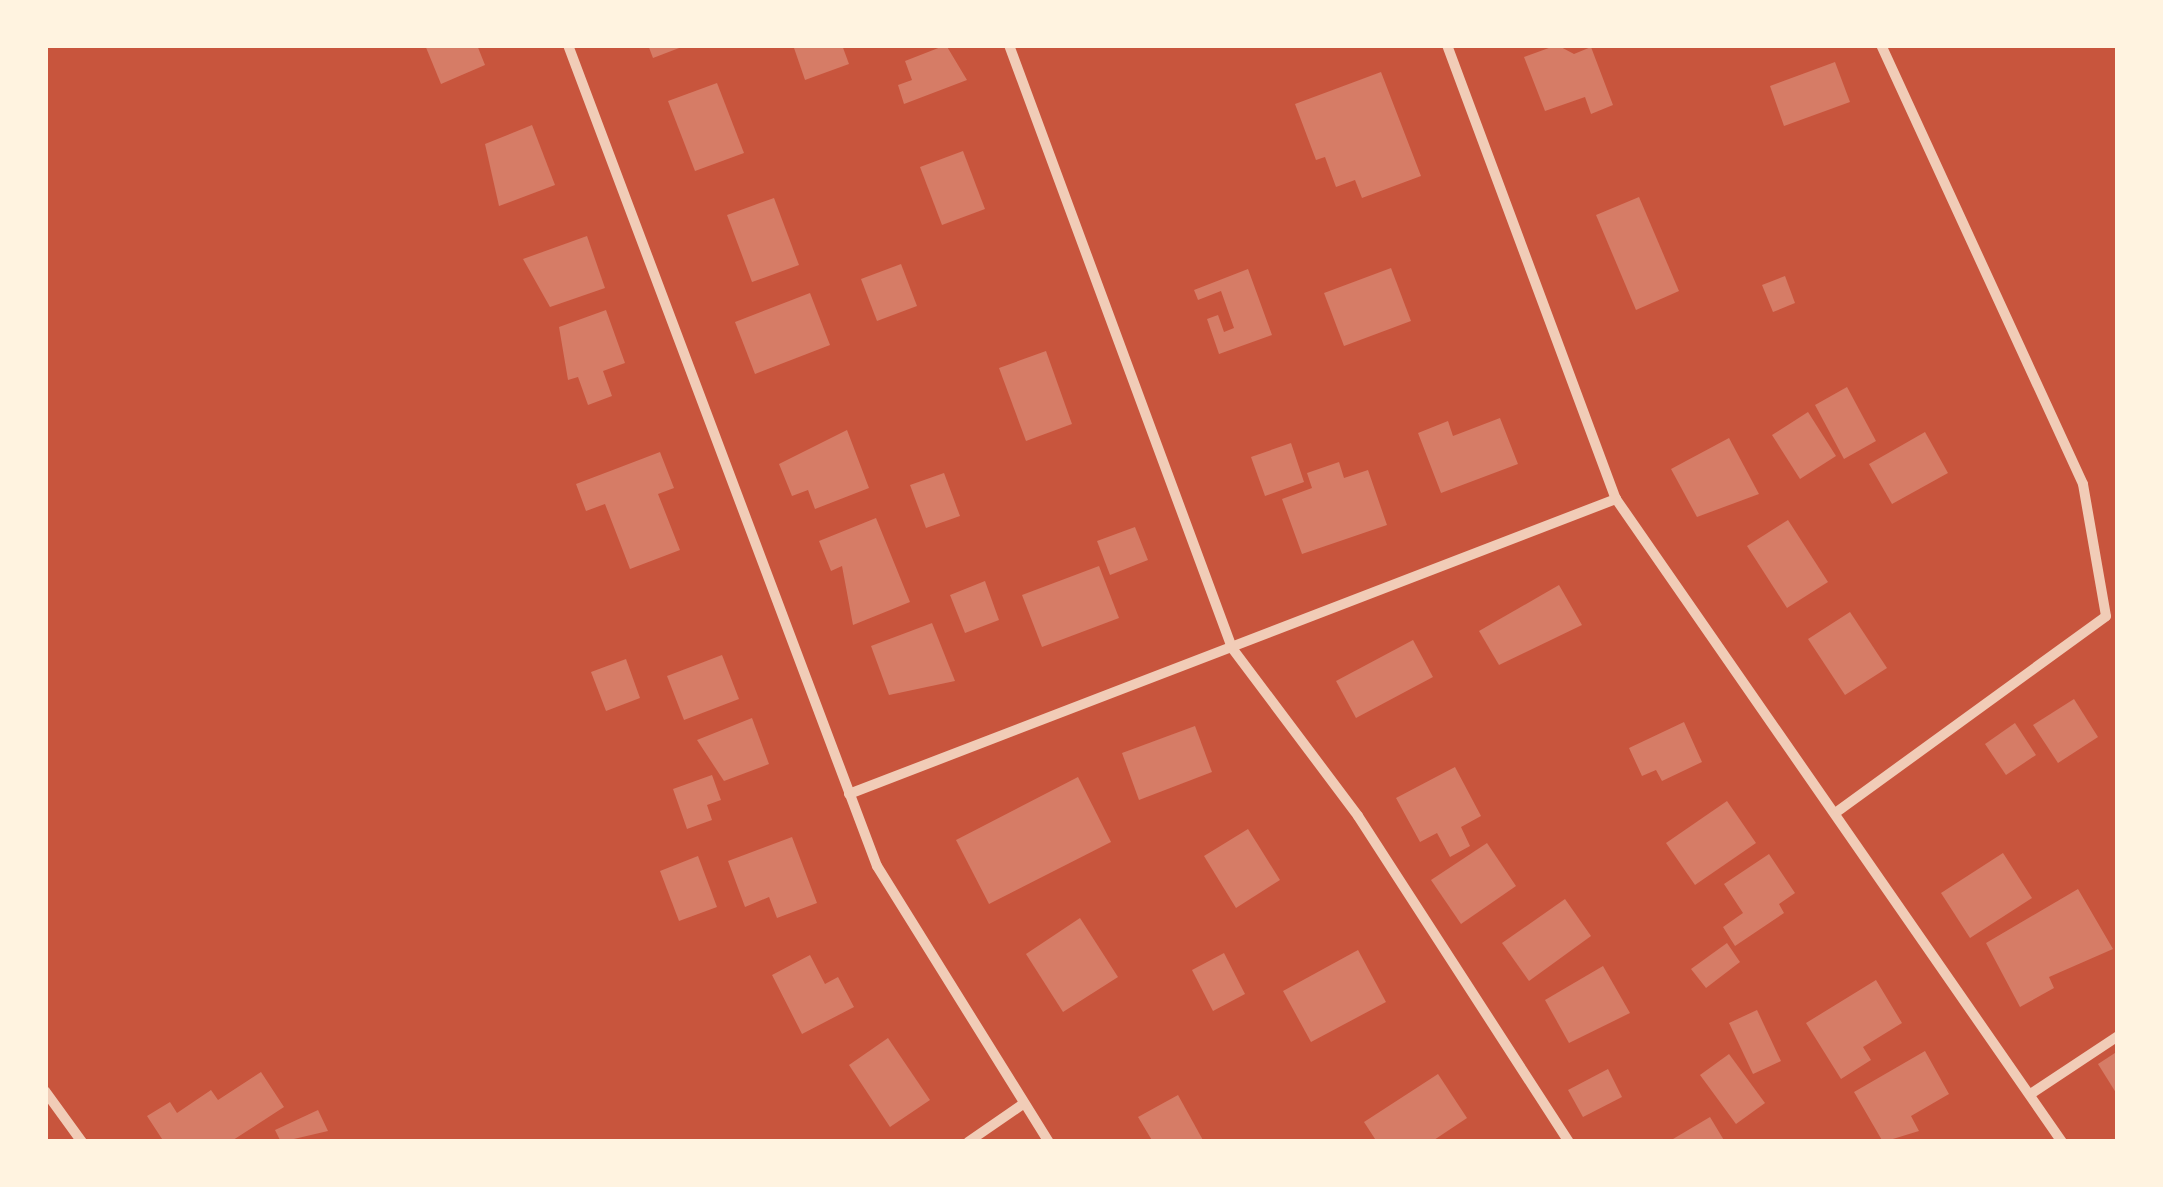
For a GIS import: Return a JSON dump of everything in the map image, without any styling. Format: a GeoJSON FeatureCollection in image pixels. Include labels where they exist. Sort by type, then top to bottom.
{"type":"FeatureCollection","features":[{"type":"Feature","properties":{"kind":"street"},"geometry":{"type":"LineString","coordinates":[[568,45],[888,890],[1049,1142]]}},
{"type":"Feature","properties":{"kind":"street"},"geometry":{"type":"LineString","coordinates":[[1010,45],[1232,648],[1358,816],[1569,1142]]}},
{"type":"Feature","properties":{"kind":"street"},"geometry":{"type":"LineString","coordinates":[[1447,45],[1616,499],[1838,812],[2062,1142]]}},
{"type":"Feature","properties":{"kind":"street"},"geometry":{"type":"LineString","coordinates":[[1838,812],[2106,616],[2084,484],[1881,45]]}},
{"type":"Feature","properties":{"kind":"street"},"geometry":{"type":"LineString","coordinates":[[849,794],[1616,499]]}},
{"type":"Feature","properties":{"kind":"street"},"geometry":{"type":"LineString","coordinates":[[2032,1093],[2118,1036]]}},
{"type":"Feature","properties":{"kind":"street"},"geometry":{"type":"LineString","coordinates":[[45,1091],[82,1142]]}},
{"type":"Feature","properties":{"kind":"street"},"geometry":{"type":"LineString","coordinates":[[968,1142],[1023,1104]]}},
{"type":"Feature","properties":{"kind":"building"},"geometry":{"type":"Polygon","coordinates":[[[425,45],[477,45],[485,65],[441,84],[425,45]]]}},
{"type":"Feature","properties":{"kind":"building"},"geometry":{"type":"Polygon","coordinates":[[[648,45],[687,45],[653,58],[648,45]]]}},
{"type":"Feature","properties":{"kind":"building"},"geometry":{"type":"Polygon","coordinates":[[[793,45],[842,45],[849,64],[805,80],[793,45]]]}},
{"type":"Feature","properties":{"kind":"building"},"geometry":{"type":"Polygon","coordinates":[[[946,45],[967,80],[904,104],[898,85],[912,80],[905,61],[946,45]]]}},
{"type":"Feature","properties":{"kind":"building"},"geometry":{"type":"Polygon","coordinates":[[[1557,45],[1574,54],[1591,47],[1613,105],[1591,114],[1585,97],[1545,111],[1524,57],[1557,45]]]}},
{"type":"Feature","properties":{"kind":"building"},"geometry":{"type":"Polygon","coordinates":[[[1835,62],[1850,102],[1784,126],[1770,86],[1835,62]]]}},
{"type":"Feature","properties":{"kind":"building"},"geometry":{"type":"Polygon","coordinates":[[[1381,72],[1421,176],[1362,198],[1355,180],[1336,187],[1325,157],[1316,160],[1295,104],[1381,72]]]}},
{"type":"Feature","properties":{"kind":"building"},"geometry":{"type":"Polygon","coordinates":[[[717,83],[744,153],[695,171],[668,101],[717,83]]]}},
{"type":"Feature","properties":{"kind":"building"},"geometry":{"type":"Polygon","coordinates":[[[532,125],[555,185],[499,206],[485,144],[532,125]]]}},
{"type":"Feature","properties":{"kind":"building"},"geometry":{"type":"Polygon","coordinates":[[[963,151],[985,209],[942,225],[920,167],[963,151]]]}},
{"type":"Feature","properties":{"kind":"building"},"geometry":{"type":"Polygon","coordinates":[[[1639,197],[1679,291],[1636,310],[1596,215],[1639,197]]]}},
{"type":"Feature","properties":{"kind":"building"},"geometry":{"type":"Polygon","coordinates":[[[774,198],[799,265],[752,282],[727,215],[774,198]]]}},
{"type":"Feature","properties":{"kind":"building"},"geometry":{"type":"Polygon","coordinates":[[[587,236],[605,288],[550,307],[523,259],[587,236]]]}},
{"type":"Feature","properties":{"kind":"building"},"geometry":{"type":"Polygon","coordinates":[[[901,264],[917,306],[877,321],[861,279],[901,264]]]}},
{"type":"Feature","properties":{"kind":"building"},"geometry":{"type":"Polygon","coordinates":[[[1391,268],[1411,321],[1344,346],[1324,293],[1391,268]]]}},
{"type":"Feature","properties":{"kind":"building"},"geometry":{"type":"Polygon","coordinates":[[[1248,269],[1272,335],[1219,354],[1207,319],[1218,315],[1224,332],[1234,328],[1221,291],[1198,300],[1194,290],[1248,269]]]}},
{"type":"Feature","properties":{"kind":"building"},"geometry":{"type":"Polygon","coordinates":[[[1785,276],[1795,303],[1773,312],[1762,285],[1785,276]]]}},
{"type":"Feature","properties":{"kind":"building"},"geometry":{"type":"Polygon","coordinates":[[[810,293],[830,345],[755,374],[735,322],[810,293]]]}},
{"type":"Feature","properties":{"kind":"building"},"geometry":{"type":"Polygon","coordinates":[[[606,310],[625,363],[603,371],[612,396],[588,405],[578,377],[568,380],[559,327],[606,310]]]}},
{"type":"Feature","properties":{"kind":"building"},"geometry":{"type":"Polygon","coordinates":[[[1046,351],[1072,424],[1026,441],[999,368],[1046,351]]]}},
{"type":"Feature","properties":{"kind":"building"},"geometry":{"type":"Polygon","coordinates":[[[1847,387],[1876,441],[1844,459],[1815,405],[1847,387]]]}},
{"type":"Feature","properties":{"kind":"building"},"geometry":{"type":"Polygon","coordinates":[[[1808,412],[1836,456],[1800,479],[1772,435],[1808,412]]]}},
{"type":"Feature","properties":{"kind":"building"},"geometry":{"type":"Polygon","coordinates":[[[1500,418],[1518,464],[1441,493],[1418,433],[1448,421],[1453,436],[1500,418]]]}},
{"type":"Feature","properties":{"kind":"building"},"geometry":{"type":"Polygon","coordinates":[[[847,430],[869,488],[815,509],[808,490],[792,496],[779,464],[847,430]]]}},
{"type":"Feature","properties":{"kind":"building"},"geometry":{"type":"Polygon","coordinates":[[[1925,432],[1948,473],[1892,504],[1869,464],[1925,432]]]}},
{"type":"Feature","properties":{"kind":"building"},"geometry":{"type":"Polygon","coordinates":[[[1729,438],[1759,494],[1697,517],[1671,469],[1729,438]]]}},
{"type":"Feature","properties":{"kind":"building"},"geometry":{"type":"Polygon","coordinates":[[[1291,443],[1304,482],[1265,496],[1251,457],[1291,443]]]}},
{"type":"Feature","properties":{"kind":"building"},"geometry":{"type":"Polygon","coordinates":[[[660,452],[674,488],[658,494],[680,550],[630,569],[605,504],[586,511],[576,484],[660,452]]]}},
{"type":"Feature","properties":{"kind":"building"},"geometry":{"type":"Polygon","coordinates":[[[1339,462],[1344,478],[1368,470],[1387,525],[1302,554],[1282,499],[1312,488],[1307,473],[1339,462]]]}},
{"type":"Feature","properties":{"kind":"building"},"geometry":{"type":"Polygon","coordinates":[[[944,473],[960,516],[926,528],[910,485],[944,473]]]}},
{"type":"Feature","properties":{"kind":"building"},"geometry":{"type":"Polygon","coordinates":[[[876,518],[910,602],[853,625],[842,566],[831,571],[819,541],[876,518]]]}},
{"type":"Feature","properties":{"kind":"building"},"geometry":{"type":"Polygon","coordinates":[[[1788,520],[1828,582],[1787,608],[1747,546],[1788,520]]]}},
{"type":"Feature","properties":{"kind":"building"},"geometry":{"type":"Polygon","coordinates":[[[1135,527],[1148,560],[1110,575],[1097,541],[1135,527]]]}},
{"type":"Feature","properties":{"kind":"building"},"geometry":{"type":"Polygon","coordinates":[[[1099,566],[1119,618],[1042,647],[1022,595],[1099,566]]]}},
{"type":"Feature","properties":{"kind":"building"},"geometry":{"type":"Polygon","coordinates":[[[985,581],[999,620],[965,633],[950,595],[985,581]]]}},
{"type":"Feature","properties":{"kind":"building"},"geometry":{"type":"Polygon","coordinates":[[[1559,585],[1582,625],[1499,665],[1479,631],[1559,585]]]}},
{"type":"Feature","properties":{"kind":"building"},"geometry":{"type":"Polygon","coordinates":[[[1850,612],[1887,668],[1845,695],[1808,639],[1850,612]]]}},
{"type":"Feature","properties":{"kind":"building"},"geometry":{"type":"Polygon","coordinates":[[[932,623],[955,681],[889,695],[871,646],[932,623]]]}},
{"type":"Feature","properties":{"kind":"building"},"geometry":{"type":"Polygon","coordinates":[[[1413,640],[1433,677],[1356,718],[1336,681],[1413,640]]]}},
{"type":"Feature","properties":{"kind":"building"},"geometry":{"type":"Polygon","coordinates":[[[722,655],[739,699],[684,720],[667,676],[722,655]]]}},
{"type":"Feature","properties":{"kind":"building"},"geometry":{"type":"Polygon","coordinates":[[[626,659],[640,698],[606,711],[591,672],[626,659]]]}},
{"type":"Feature","properties":{"kind":"building"},"geometry":{"type":"Polygon","coordinates":[[[2074,699],[2098,737],[2058,763],[2033,725],[2074,699]]]}},
{"type":"Feature","properties":{"kind":"building"},"geometry":{"type":"Polygon","coordinates":[[[752,718],[769,764],[724,781],[697,740],[752,718]]]}},
{"type":"Feature","properties":{"kind":"building"},"geometry":{"type":"Polygon","coordinates":[[[1684,722],[1702,762],[1662,781],[1656,770],[1642,776],[1629,748],[1684,722]]]}},
{"type":"Feature","properties":{"kind":"building"},"geometry":{"type":"Polygon","coordinates":[[[2015,723],[2036,755],[2006,775],[1985,744],[2015,723]]]}},
{"type":"Feature","properties":{"kind":"building"},"geometry":{"type":"Polygon","coordinates":[[[1195,726],[1212,772],[1139,800],[1122,753],[1195,726]]]}},
{"type":"Feature","properties":{"kind":"building"},"geometry":{"type":"Polygon","coordinates":[[[1455,767],[1481,816],[1461,827],[1470,846],[1450,857],[1437,833],[1420,842],[1396,798],[1455,767]]]}},
{"type":"Feature","properties":{"kind":"building"},"geometry":{"type":"Polygon","coordinates":[[[712,775],[721,800],[707,805],[712,820],[687,829],[673,789],[712,775]]]}},
{"type":"Feature","properties":{"kind":"building"},"geometry":{"type":"Polygon","coordinates":[[[1078,777],[1111,842],[989,904],[956,840],[1078,777]]]}},
{"type":"Feature","properties":{"kind":"building"},"geometry":{"type":"Polygon","coordinates":[[[1727,801],[1756,843],[1695,885],[1666,843],[1727,801]]]}},
{"type":"Feature","properties":{"kind":"building"},"geometry":{"type":"Polygon","coordinates":[[[1248,829],[1280,880],[1236,908],[1204,856],[1248,829]]]}},
{"type":"Feature","properties":{"kind":"building"},"geometry":{"type":"Polygon","coordinates":[[[792,837],[817,903],[777,918],[769,897],[745,907],[728,861],[792,837]]]}},
{"type":"Feature","properties":{"kind":"building"},"geometry":{"type":"Polygon","coordinates":[[[1487,843],[1516,886],[1461,924],[1431,880],[1487,843]]]}},
{"type":"Feature","properties":{"kind":"building"},"geometry":{"type":"Polygon","coordinates":[[[2003,853],[2032,898],[1970,938],[1941,893],[2003,853]]]}},
{"type":"Feature","properties":{"kind":"building"},"geometry":{"type":"Polygon","coordinates":[[[1769,854],[1795,893],[1779,904],[1784,913],[1735,946],[1723,927],[1743,913],[1724,884],[1769,854]]]}},
{"type":"Feature","properties":{"kind":"building"},"geometry":{"type":"Polygon","coordinates":[[[698,856],[717,907],[679,921],[660,871],[698,856]]]}},
{"type":"Feature","properties":{"kind":"building"},"geometry":{"type":"Polygon","coordinates":[[[2078,889],[2113,949],[2049,977],[2054,988],[2020,1007],[1986,943],[2078,889]]]}},
{"type":"Feature","properties":{"kind":"building"},"geometry":{"type":"Polygon","coordinates":[[[1565,899],[1591,936],[1529,981],[1502,943],[1565,899]]]}},
{"type":"Feature","properties":{"kind":"building"},"geometry":{"type":"Polygon","coordinates":[[[1080,918],[1118,977],[1063,1012],[1026,954],[1080,918]]]}},
{"type":"Feature","properties":{"kind":"building"},"geometry":{"type":"Polygon","coordinates":[[[1727,943],[1740,962],[1706,988],[1691,969],[1727,943]]]}},
{"type":"Feature","properties":{"kind":"building"},"geometry":{"type":"Polygon","coordinates":[[[1358,950],[1386,1002],[1311,1042],[1283,991],[1358,950]]]}},
{"type":"Feature","properties":{"kind":"building"},"geometry":{"type":"Polygon","coordinates":[[[1224,953],[1245,994],[1213,1011],[1192,970],[1224,953]]]}},
{"type":"Feature","properties":{"kind":"building"},"geometry":{"type":"Polygon","coordinates":[[[810,955],[825,984],[838,977],[854,1007],[802,1034],[772,975],[810,955]]]}},
{"type":"Feature","properties":{"kind":"building"},"geometry":{"type":"Polygon","coordinates":[[[1603,966],[1630,1013],[1569,1043],[1545,1000],[1603,966]]]}},
{"type":"Feature","properties":{"kind":"building"},"geometry":{"type":"Polygon","coordinates":[[[1876,980],[1902,1023],[1863,1047],[1871,1060],[1841,1079],[1806,1023],[1876,980]]]}},
{"type":"Feature","properties":{"kind":"building"},"geometry":{"type":"Polygon","coordinates":[[[1757,1010],[1781,1061],[1753,1074],[1729,1023],[1757,1010]]]}},
{"type":"Feature","properties":{"kind":"building"},"geometry":{"type":"Polygon","coordinates":[[[888,1038],[930,1100],[890,1127],[849,1065],[888,1038]]]}},
{"type":"Feature","properties":{"kind":"building"},"geometry":{"type":"Polygon","coordinates":[[[1925,1051],[1949,1094],[1911,1116],[1919,1131],[1883,1142],[1854,1092],[1925,1051]]]}},
{"type":"Feature","properties":{"kind":"building"},"geometry":{"type":"Polygon","coordinates":[[[2118,1051],[2118,1096],[2098,1064],[2118,1051]]]}},
{"type":"Feature","properties":{"kind":"building"},"geometry":{"type":"Polygon","coordinates":[[[1729,1054],[1765,1103],[1736,1124],[1700,1075],[1729,1054]]]}},
{"type":"Feature","properties":{"kind":"building"},"geometry":{"type":"Polygon","coordinates":[[[1608,1069],[1622,1097],[1583,1117],[1568,1090],[1608,1069]]]}},
{"type":"Feature","properties":{"kind":"building"},"geometry":{"type":"Polygon","coordinates":[[[261,1072],[284,1107],[230,1142],[164,1142],[147,1116],[170,1102],[177,1113],[211,1090],[218,1100],[261,1072]]]}},
{"type":"Feature","properties":{"kind":"building"},"geometry":{"type":"Polygon","coordinates":[[[1438,1074],[1467,1118],[1431,1142],[1377,1142],[1364,1122],[1438,1074]]]}},
{"type":"Feature","properties":{"kind":"building"},"geometry":{"type":"Polygon","coordinates":[[[1178,1095],[1204,1142],[1153,1142],[1138,1117],[1178,1095]]]}},
{"type":"Feature","properties":{"kind":"building"},"geometry":{"type":"Polygon","coordinates":[[[318,1110],[328,1131],[281,1142],[275,1130],[318,1110]]]}},
{"type":"Feature","properties":{"kind":"building"},"geometry":{"type":"Polygon","coordinates":[[[1710,1117],[1725,1142],[1668,1142],[1710,1117]]]}}]}
